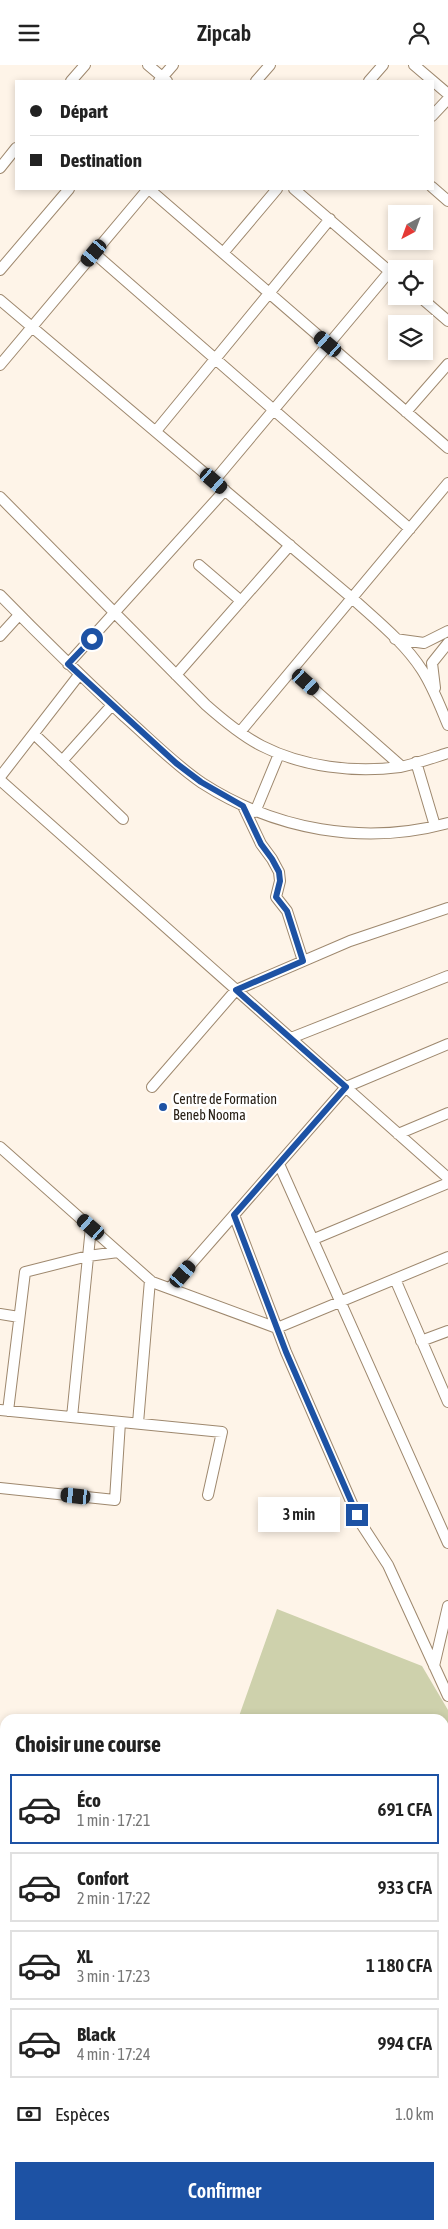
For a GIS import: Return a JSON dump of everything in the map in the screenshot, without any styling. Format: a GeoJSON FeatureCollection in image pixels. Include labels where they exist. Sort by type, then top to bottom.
{"type":"FeatureCollection","features":[{"type":"Feature","properties":{"kind":"street"},"geometry":{"type":"LineString","coordinates":[[72,80],[85,65]]}},
{"type":"Feature","properties":{"kind":"street"},"geometry":{"type":"LineString","coordinates":[[148,65],[163,80],[173,65]]}},
{"type":"Feature","properties":{"kind":"street"},"geometry":{"type":"LineString","coordinates":[[257,80],[270,65]]}},
{"type":"Feature","properties":{"kind":"street"},"geometry":{"type":"LineString","coordinates":[[370,80],[383,65]]}},
{"type":"Feature","properties":{"kind":"street"},"geometry":{"type":"LineString","coordinates":[[414,65],[432,80]]}},
{"type":"Feature","properties":{"kind":"street"},"geometry":{"type":"LineString","coordinates":[[434,82],[448,94]]}},
{"type":"Feature","properties":{"kind":"street"},"geometry":{"type":"LineString","coordinates":[[434,114],[448,99]]}},
{"type":"Feature","properties":{"kind":"street"},"geometry":{"type":"LineString","coordinates":[[0,168],[15,149]]}},
{"type":"Feature","properties":{"kind":"street"},"geometry":{"type":"LineString","coordinates":[[434,189],[448,201]]}},
{"type":"Feature","properties":{"kind":"street"},"geometry":{"type":"LineString","coordinates":[[0,270],[68,190]]}},
{"type":"Feature","properties":{"kind":"street"},"geometry":{"type":"LineString","coordinates":[[0,365],[148,190]]}},
{"type":"Feature","properties":{"kind":"street"},"geometry":{"type":"LineString","coordinates":[[150,190],[448,448]]}},
{"type":"Feature","properties":{"kind":"street"},"geometry":{"type":"LineString","coordinates":[[223,253],[277,190]]}},
{"type":"Feature","properties":{"kind":"street"},"geometry":{"type":"LineString","coordinates":[[295,190],[388,270]]}},
{"type":"Feature","properties":{"kind":"street"},"geometry":{"type":"LineString","coordinates":[[156,431],[330,219]]}},
{"type":"Feature","properties":{"kind":"street"},"geometry":{"type":"LineString","coordinates":[[94,253],[410,529]]}},
{"type":"Feature","properties":{"kind":"street"},"geometry":{"type":"LineString","coordinates":[[214,481],[328,344],[388,279]]}},
{"type":"Feature","properties":{"kind":"street"},"geometry":{"type":"LineString","coordinates":[[0,300],[352,598],[395,639],[422,669],[436,695],[448,725]]}},
{"type":"Feature","properties":{"kind":"street"},"geometry":{"type":"LineString","coordinates":[[429,305],[448,321]]}},
{"type":"Feature","properties":{"kind":"street"},"geometry":{"type":"LineString","coordinates":[[406,412],[448,364]]}},
{"type":"Feature","properties":{"kind":"street"},"geometry":{"type":"LineString","coordinates":[[240,732],[448,483]]}},
{"type":"Feature","properties":{"kind":"street"},"geometry":{"type":"LineString","coordinates":[[68,664],[225,490]]}},
{"type":"Feature","properties":{"kind":"street"},"geometry":{"type":"LineString","coordinates":[[0,497],[206,705],[260,745],[279,754],[321,765],[345,768],[401,767],[448,753]]}},
{"type":"Feature","properties":{"kind":"street"},"geometry":{"type":"LineString","coordinates":[[176,675],[290,545]]}},
{"type":"Feature","properties":{"kind":"street"},"geometry":{"type":"LineString","coordinates":[[199,565],[241,601]]}},
{"type":"Feature","properties":{"kind":"street"},"geometry":{"type":"LineString","coordinates":[[0,595],[79,675],[176,763],[207,786],[243,806],[255,812],[293,824],[328,831],[390,833],[448,823]]}},
{"type":"Feature","properties":{"kind":"street"},"geometry":{"type":"LineString","coordinates":[[0,636],[19,615]]}},
{"type":"Feature","properties":{"kind":"street"},"geometry":{"type":"LineString","coordinates":[[395,639],[424,643],[448,631]]}},
{"type":"Feature","properties":{"kind":"street"},"geometry":{"type":"LineString","coordinates":[[436,695],[432,663],[448,643]]}},
{"type":"Feature","properties":{"kind":"street"},"geometry":{"type":"LineString","coordinates":[[292,670],[401,767]]}},
{"type":"Feature","properties":{"kind":"street"},"geometry":{"type":"LineString","coordinates":[[79,675],[0,779],[448,1178]]}},
{"type":"Feature","properties":{"kind":"street"},"geometry":{"type":"LineString","coordinates":[[62,761],[112,705]]}},
{"type":"Feature","properties":{"kind":"street"},"geometry":{"type":"LineString","coordinates":[[34,734],[123,819]]}},
{"type":"Feature","properties":{"kind":"street"},"geometry":{"type":"LineString","coordinates":[[255,812],[279,754]]}},
{"type":"Feature","properties":{"kind":"street"},"geometry":{"type":"LineString","coordinates":[[416,762],[435,826]]}},
{"type":"Feature","properties":{"kind":"street"},"geometry":{"type":"LineString","coordinates":[[243,806],[261,844],[279,872],[280,881],[276,897],[287,911],[303,961]]}},
{"type":"Feature","properties":{"kind":"street"},"geometry":{"type":"LineString","coordinates":[[152,1087],[236,990],[350,941],[448,908]]}},
{"type":"Feature","properties":{"kind":"street"},"geometry":{"type":"LineString","coordinates":[[291,1038],[448,976]]}},
{"type":"Feature","properties":{"kind":"street"},"geometry":{"type":"LineString","coordinates":[[170,1288],[346,1087],[448,1044]]}},
{"type":"Feature","properties":{"kind":"street"},"geometry":{"type":"LineString","coordinates":[[398,1134],[448,1113]]}},
{"type":"Feature","properties":{"kind":"street"},"geometry":{"type":"LineString","coordinates":[[0,1147],[150,1280],[277,1328],[448,1257]]}},
{"type":"Feature","properties":{"kind":"street"},"geometry":{"type":"LineString","coordinates":[[279,1163],[448,1543]]}},
{"type":"Feature","properties":{"kind":"street"},"geometry":{"type":"LineString","coordinates":[[314,1239],[448,1183]]}},
{"type":"Feature","properties":{"kind":"street"},"geometry":{"type":"LineString","coordinates":[[234,1215],[289,1360],[360,1521],[388,1565],[448,1696]]}},
{"type":"Feature","properties":{"kind":"street"},"geometry":{"type":"LineString","coordinates":[[72,1417],[91,1227]]}},
{"type":"Feature","properties":{"kind":"street"},"geometry":{"type":"LineString","coordinates":[[118,1252],[88,1256],[25,1272],[20,1317],[4,1410],[222,1432],[208,1495]]}},
{"type":"Feature","properties":{"kind":"street"},"geometry":{"type":"LineString","coordinates":[[395,1279],[448,1402]]}},
{"type":"Feature","properties":{"kind":"street"},"geometry":{"type":"LineString","coordinates":[[138,1423],[150,1280]]}},
{"type":"Feature","properties":{"kind":"street"},"geometry":{"type":"LineString","coordinates":[[0,1315],[20,1317]]}},
{"type":"Feature","properties":{"kind":"street"},"geometry":{"type":"LineString","coordinates":[[422,1341],[448,1331]]}},
{"type":"Feature","properties":{"kind":"street"},"geometry":{"type":"LineString","coordinates":[[0,1487],[115,1501],[120,1421]]}},
{"type":"Feature","properties":{"kind":"street"},"geometry":{"type":"LineString","coordinates":[[434,1666],[448,1606]]}},
{"type":"Feature","properties":{"kind":"green space"},"geometry":{"type":"Polygon","coordinates":[[[277,1609],[422,1666],[448,1710],[448,1714],[240,1714],[277,1609]]]}},
{"type":"Feature","properties":{"kind":"place","name":"Centre de Formation Beneb Nooma"},"geometry":{"type":"Point","coordinates":[163,1107]}},
{"type":"Feature","properties":{"kind":"route"},"geometry":{"type":"LineString","coordinates":[[92,639],[68,664],[176,763],[201,782],[243,806],[261,844],[279,872],[280,881],[275,893],[276,897],[287,911],[303,961],[236,990],[346,1087],[234,1215],[286,1352],[357,1515]]}}]}
